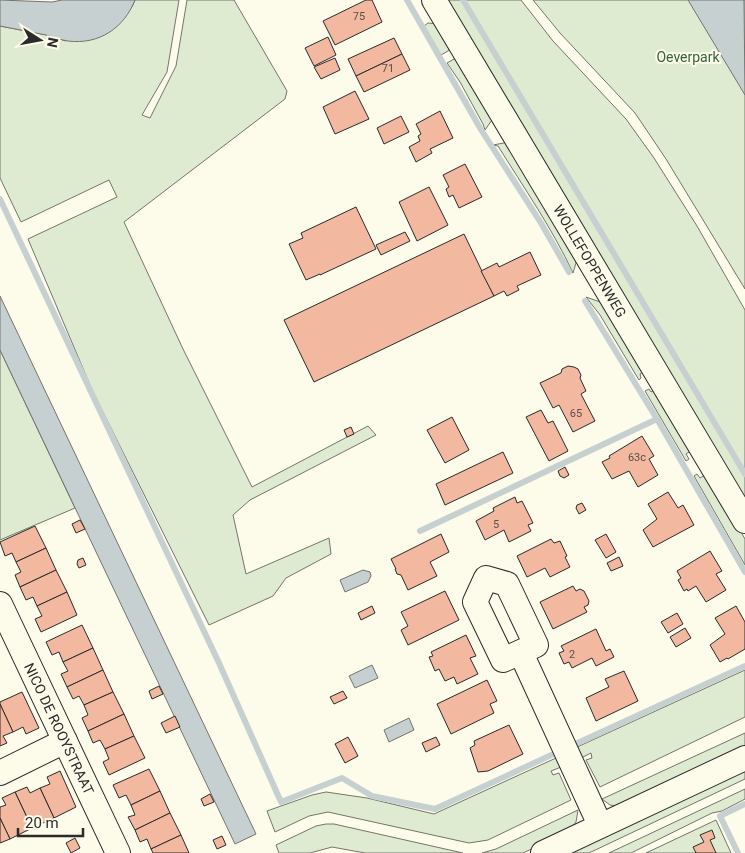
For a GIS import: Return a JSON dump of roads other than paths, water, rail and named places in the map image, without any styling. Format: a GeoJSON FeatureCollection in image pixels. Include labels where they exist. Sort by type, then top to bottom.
{"type":"FeatureCollection","features":[{"type":"Feature","properties":{"kind":"street","name":"WOLLEFOPPENWEG"},"geometry":{"type":"LineString","coordinates":[[434,0],[745,521]]}},
{"type":"Feature","properties":{"kind":"street","name":"NICO DE ROOYSTRAAT"},"geometry":{"type":"LineString","coordinates":[[0,604],[118,853]]}},
{"type":"Feature","properties":{"kind":"street"},"geometry":{"type":"LineString","coordinates":[[520,652],[600,825]]}},
{"type":"Feature","properties":{"kind":"street"},"geometry":{"type":"LineString","coordinates":[[0,773],[65,742]]}},
{"type":"Feature","properties":{"kind":"street"},"geometry":{"type":"LineString","coordinates":[[543,853],[745,758]]}},
{"type":"Feature","properties":{"kind":"waterway"},"geometry":{"type":"LineString","coordinates":[[407,0],[480,128],[541,223],[569,272]]}},
{"type":"Feature","properties":{"kind":"waterway"},"geometry":{"type":"LineString","coordinates":[[463,0],[745,474]]}},
{"type":"Feature","properties":{"kind":"waterway"},"geometry":{"type":"LineString","coordinates":[[0,199],[219,663],[281,802],[342,778],[372,796],[435,809],[560,751]]}},
{"type":"Feature","properties":{"kind":"waterway"},"geometry":{"type":"LineString","coordinates":[[585,301],[657,419],[745,572]]}},
{"type":"Feature","properties":{"kind":"waterway"},"geometry":{"type":"LineString","coordinates":[[420,531],[657,419]]}},
{"type":"Feature","properties":{"kind":"waterway"},"geometry":{"type":"LineString","coordinates":[[569,747],[745,666]]}},
{"type":"Feature","properties":{"kind":"waterway"},"geometry":{"type":"LineString","coordinates":[[738,853],[720,816],[745,804]]}},
{"type":"Feature","properties":{"kind":"park label","name":"Oeverpark"},"geometry":{"type":"Point","coordinates":[688,57]}}]}
